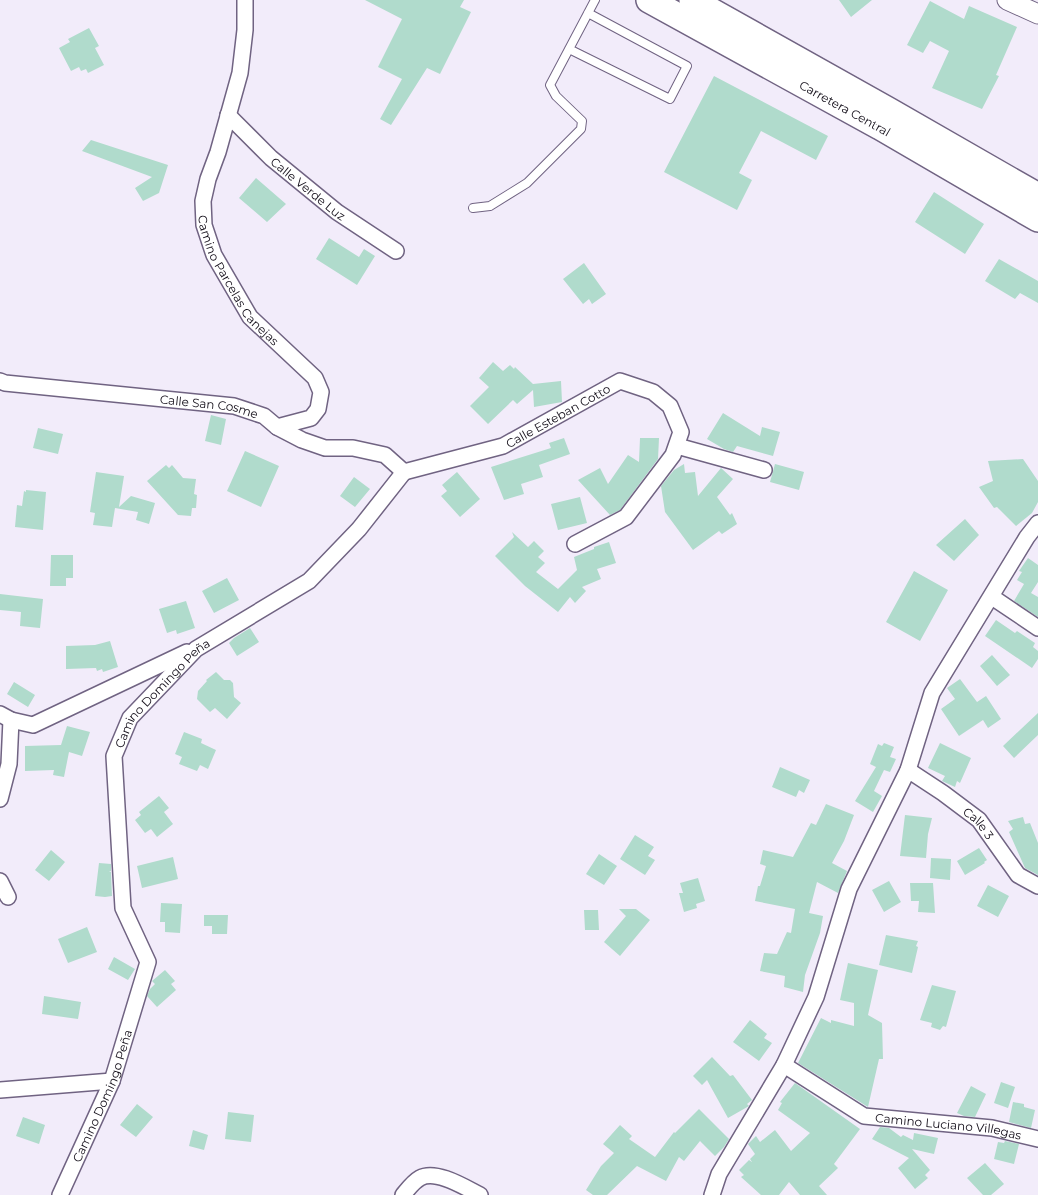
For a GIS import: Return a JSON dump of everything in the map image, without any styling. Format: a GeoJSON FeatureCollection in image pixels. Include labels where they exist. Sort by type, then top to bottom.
{"type":"FeatureCollection","features":[{"type":"Feature","properties":{"kind":"highway","name":"Carretera Central"},"geometry":{"type":"LineString","coordinates":[[649,0],[880,127],[1038,219]]}},
{"type":"Feature","properties":{"kind":"highway","name":"Carretera Central"},"geometry":{"type":"LineString","coordinates":[[692,0],[1038,196]]}},
{"type":"Feature","properties":{"kind":"street","name":"Camino Parcelas Canejas"},"geometry":{"type":"LineString","coordinates":[[245,0],[245,30],[240,74],[218,152],[208,179],[203,200],[204,224],[214,255],[250,317],[315,378],[321,392],[318,409],[311,418],[277,427]]}},
{"type":"Feature","properties":{"kind":"street"},"geometry":{"type":"LineString","coordinates":[[1007,0],[1038,14]]}},
{"type":"Feature","properties":{"kind":"street","name":"Calle Verde Luz"},"geometry":{"type":"LineString","coordinates":[[228,115],[271,158],[337,212],[396,251]]}},
{"type":"Feature","properties":{"kind":"street","name":"Calle San Cosme"},"geometry":{"type":"LineString","coordinates":[[0,381],[234,406],[264,416],[277,427],[302,440],[325,448],[353,448],[385,456],[404,472]]}},
{"type":"Feature","properties":{"kind":"street","name":"Calle Esteban Cotto"},"geometry":{"type":"LineString","coordinates":[[404,472],[503,446],[620,381],[653,392],[670,406],[681,432],[677,446]]}},
{"type":"Feature","properties":{"kind":"street"},"geometry":{"type":"LineString","coordinates":[[575,544],[626,517],[673,455],[677,446],[764,470]]}},
{"type":"Feature","properties":{"kind":"street","name":"Camino Domingo Peña"},"geometry":{"type":"LineString","coordinates":[[60,1195],[112,1080],[148,962],[124,908],[114,756],[130,718],[196,648],[308,581],[359,529],[404,472]]}},
{"type":"Feature","properties":{"kind":"street"},"geometry":{"type":"LineString","coordinates":[[712,1195],[719,1174],[784,1065],[816,997],[849,889],[908,770],[932,693],[1027,537],[1038,523]]}},
{"type":"Feature","properties":{"kind":"street"},"geometry":{"type":"LineString","coordinates":[[992,597],[1038,628]]}},
{"type":"Feature","properties":{"kind":"street"},"geometry":{"type":"LineString","coordinates":[[0,798],[9,764],[6,717],[33,725],[196,648]]}},
{"type":"Feature","properties":{"kind":"street","name":"Calle 3"},"geometry":{"type":"LineString","coordinates":[[908,770],[979,820],[1018,875],[1038,886]]}},
{"type":"Feature","properties":{"kind":"street"},"geometry":{"type":"LineString","coordinates":[[0,881],[8,897]]}},
{"type":"Feature","properties":{"kind":"street","name":"Camino Luciano Villegas"},"geometry":{"type":"LineString","coordinates":[[784,1065],[864,1116],[992,1128],[1038,1140]]}},
{"type":"Feature","properties":{"kind":"street"},"geometry":{"type":"LineString","coordinates":[[0,1090],[112,1080]]}},
{"type":"Feature","properties":{"kind":"street"},"geometry":{"type":"LineString","coordinates":[[402,1195],[417,1179],[424,1176],[452,1180],[480,1195]]}},
{"type":"Feature","properties":{"kind":"lane"},"geometry":{"type":"LineString","coordinates":[[473,208],[490,206],[527,183],[581,129],[582,121],[556,96],[550,85],[595,0]]}},
{"type":"Feature","properties":{"kind":"lane"},"geometry":{"type":"LineString","coordinates":[[569,49],[670,99],[687,66],[588,13]]}},
{"type":"Feature","properties":{"kind":"building"},"geometry":{"type":"Polygon","coordinates":[[[365,0],[464,0],[460,7],[471,12],[440,74],[427,68],[391,125],[380,119],[402,79],[378,67],[402,19],[365,0]]]}},
{"type":"Feature","properties":{"kind":"building"},"geometry":{"type":"Polygon","coordinates":[[[839,0],[872,0],[851,17],[839,0]]]}},
{"type":"Feature","properties":{"kind":"building"},"geometry":{"type":"Polygon","coordinates":[[[930,1],[964,19],[969,6],[1017,27],[996,75],[999,76],[982,109],[932,88],[949,51],[930,41],[923,53],[907,45],[930,1]]]}},
{"type":"Feature","properties":{"kind":"building"},"geometry":{"type":"Polygon","coordinates":[[[89,28],[99,46],[95,48],[104,65],[88,73],[86,69],[81,71],[79,67],[71,71],[59,48],[70,42],[68,39],[89,28]]]}},
{"type":"Feature","properties":{"kind":"building"},"geometry":{"type":"Polygon","coordinates":[[[714,76],[828,136],[816,160],[761,131],[739,173],[752,180],[737,210],[664,172],[714,76]]]}},
{"type":"Feature","properties":{"kind":"building"},"geometry":{"type":"Polygon","coordinates":[[[91,140],[168,165],[159,193],[143,201],[135,188],[152,177],[82,151],[91,140]]]}},
{"type":"Feature","properties":{"kind":"building"},"geometry":{"type":"Polygon","coordinates":[[[256,178],[286,204],[267,222],[239,198],[256,178]]]}},
{"type":"Feature","properties":{"kind":"building"},"geometry":{"type":"Polygon","coordinates":[[[934,192],[984,224],[965,254],[915,222],[934,192]]]}},
{"type":"Feature","properties":{"kind":"building"},"geometry":{"type":"Polygon","coordinates":[[[329,238],[359,257],[364,249],[375,256],[357,285],[316,259],[329,238]]]}},
{"type":"Feature","properties":{"kind":"building"},"geometry":{"type":"Polygon","coordinates":[[[999,259],[1038,281],[1038,303],[1020,293],[1015,299],[985,281],[999,259]]]}},
{"type":"Feature","properties":{"kind":"building"},"geometry":{"type":"Polygon","coordinates":[[[584,263],[606,294],[592,304],[589,299],[583,304],[563,279],[584,263]]]}},
{"type":"Feature","properties":{"kind":"building"},"geometry":{"type":"Polygon","coordinates":[[[493,362],[503,371],[510,365],[514,369],[515,367],[533,384],[561,381],[562,402],[534,407],[533,390],[517,404],[513,400],[488,424],[470,406],[489,387],[479,378],[493,362]]]}},
{"type":"Feature","properties":{"kind":"building"},"geometry":{"type":"Polygon","coordinates":[[[723,413],[760,436],[762,427],[780,432],[773,456],[737,446],[733,452],[707,439],[723,413]]]}},
{"type":"Feature","properties":{"kind":"building"},"geometry":{"type":"Polygon","coordinates":[[[211,415],[226,419],[221,445],[205,441],[211,415]]]}},
{"type":"Feature","properties":{"kind":"building"},"geometry":{"type":"Polygon","coordinates":[[[38,428],[63,434],[58,454],[33,448],[38,428]]]}},
{"type":"Feature","properties":{"kind":"building"},"geometry":{"type":"Polygon","coordinates":[[[564,438],[570,454],[539,465],[543,477],[521,484],[524,494],[504,500],[491,467],[551,448],[549,443],[564,438]]]}},
{"type":"Feature","properties":{"kind":"building"},"geometry":{"type":"Polygon","coordinates":[[[640,438],[659,438],[658,459],[620,510],[610,515],[578,480],[600,468],[608,484],[628,455],[639,462],[640,438]]]}},
{"type":"Feature","properties":{"kind":"building"},"geometry":{"type":"Polygon","coordinates":[[[245,451],[279,466],[261,507],[227,491],[245,451]]]}},
{"type":"Feature","properties":{"kind":"building"},"geometry":{"type":"Polygon","coordinates":[[[1023,459],[1038,481],[1038,502],[1032,513],[1016,526],[997,507],[994,508],[979,487],[993,481],[988,461],[1023,459]]]}},
{"type":"Feature","properties":{"kind":"building"},"geometry":{"type":"Polygon","coordinates":[[[684,464],[685,473],[695,472],[698,496],[721,468],[733,479],[717,497],[730,515],[732,513],[737,524],[722,534],[719,531],[693,550],[665,512],[661,486],[674,470],[684,464]]]}},
{"type":"Feature","properties":{"kind":"building"},"geometry":{"type":"Polygon","coordinates":[[[775,464],[804,472],[799,490],[770,482],[775,464]]]}},
{"type":"Feature","properties":{"kind":"building"},"geometry":{"type":"Polygon","coordinates":[[[166,465],[169,468],[172,465],[183,478],[196,479],[194,494],[197,495],[196,508],[192,508],[191,516],[178,515],[147,481],[166,465]]]}},
{"type":"Feature","properties":{"kind":"building"},"geometry":{"type":"Polygon","coordinates":[[[96,472],[124,476],[119,507],[131,496],[155,503],[149,524],[136,520],[138,512],[115,508],[112,527],[93,525],[95,513],[90,512],[96,472]]]}},
{"type":"Feature","properties":{"kind":"building"},"geometry":{"type":"Polygon","coordinates":[[[457,472],[480,499],[460,517],[441,496],[447,491],[442,485],[457,472]]]}},
{"type":"Feature","properties":{"kind":"building"},"geometry":{"type":"Polygon","coordinates":[[[354,477],[370,489],[355,507],[340,496],[354,477]]]}},
{"type":"Feature","properties":{"kind":"building"},"geometry":{"type":"Polygon","coordinates":[[[26,490],[46,492],[43,530],[15,527],[17,505],[22,506],[24,491],[26,492],[26,490]]]}},
{"type":"Feature","properties":{"kind":"building"},"geometry":{"type":"Polygon","coordinates":[[[580,497],[587,523],[558,530],[551,504],[580,497]]]}},
{"type":"Feature","properties":{"kind":"building"},"geometry":{"type":"Polygon","coordinates":[[[965,519],[979,535],[954,561],[936,545],[965,519]]]}},
{"type":"Feature","properties":{"kind":"building"},"geometry":{"type":"Polygon","coordinates":[[[512,532],[528,547],[534,541],[544,551],[538,557],[545,563],[536,572],[558,589],[577,570],[574,557],[594,549],[594,547],[609,542],[616,563],[597,569],[601,579],[582,587],[586,591],[575,603],[570,597],[558,612],[525,586],[495,556],[514,537],[512,532]]]}},
{"type":"Feature","properties":{"kind":"building"},"geometry":{"type":"Polygon","coordinates":[[[51,555],[73,555],[73,578],[66,578],[66,586],[50,586],[51,555]]]}},
{"type":"Feature","properties":{"kind":"building"},"geometry":{"type":"Polygon","coordinates":[[[1028,558],[1038,565],[1038,582],[1031,593],[1038,597],[1038,617],[1014,601],[1024,584],[1017,580],[1022,572],[1019,571],[1028,558]]]}},
{"type":"Feature","properties":{"kind":"building"},"geometry":{"type":"Polygon","coordinates":[[[914,571],[948,590],[920,641],[886,622],[914,571]]]}},
{"type":"Feature","properties":{"kind":"building"},"geometry":{"type":"Polygon","coordinates":[[[227,578],[239,600],[214,613],[202,591],[227,578]]]}},
{"type":"Feature","properties":{"kind":"building"},"geometry":{"type":"Polygon","coordinates":[[[0,594],[43,599],[40,628],[20,626],[21,612],[0,610],[0,594]]]}},
{"type":"Feature","properties":{"kind":"building"},"geometry":{"type":"Polygon","coordinates":[[[186,601],[195,628],[177,634],[176,630],[167,633],[159,609],[186,601]]]}},
{"type":"Feature","properties":{"kind":"building"},"geometry":{"type":"Polygon","coordinates":[[[996,620],[1015,633],[1017,631],[1035,643],[1033,647],[1038,651],[1038,659],[1032,668],[985,636],[996,620]]]}},
{"type":"Feature","properties":{"kind":"building"},"geometry":{"type":"Polygon","coordinates":[[[250,628],[259,642],[237,656],[229,643],[250,628]]]}},
{"type":"Feature","properties":{"kind":"building"},"geometry":{"type":"Polygon","coordinates":[[[110,641],[118,667],[103,672],[102,669],[97,671],[96,668],[66,669],[66,646],[95,645],[110,641]]]}},
{"type":"Feature","properties":{"kind":"building"},"geometry":{"type":"Polygon","coordinates":[[[992,655],[1010,675],[997,686],[980,666],[992,655]]]}},
{"type":"Feature","properties":{"kind":"building"},"geometry":{"type":"Polygon","coordinates":[[[216,672],[224,680],[230,680],[233,683],[234,697],[241,703],[227,719],[215,708],[210,712],[197,699],[198,691],[206,680],[216,672]]]}},
{"type":"Feature","properties":{"kind":"building"},"geometry":{"type":"Polygon","coordinates":[[[960,679],[977,702],[986,696],[1001,719],[988,728],[983,720],[959,736],[941,709],[955,699],[947,688],[960,679]]]}},
{"type":"Feature","properties":{"kind":"building"},"geometry":{"type":"Polygon","coordinates":[[[14,682],[35,695],[28,707],[7,694],[14,682]]]}},
{"type":"Feature","properties":{"kind":"building"},"geometry":{"type":"Polygon","coordinates":[[[1038,713],[1038,735],[1014,758],[1003,746],[1038,713]]]}},
{"type":"Feature","properties":{"kind":"building"},"geometry":{"type":"Polygon","coordinates":[[[67,726],[90,732],[82,756],[69,752],[64,777],[53,775],[54,770],[25,771],[25,746],[61,745],[67,726]]]}},
{"type":"Feature","properties":{"kind":"building"},"geometry":{"type":"Polygon","coordinates":[[[184,732],[202,739],[201,743],[216,750],[208,769],[200,765],[197,771],[179,764],[182,757],[175,754],[184,732]]]}},
{"type":"Feature","properties":{"kind":"building"},"geometry":{"type":"Polygon","coordinates":[[[884,743],[894,747],[890,757],[896,759],[890,772],[884,770],[874,791],[882,796],[873,812],[855,801],[876,767],[870,764],[878,744],[882,746],[884,743]]]}},
{"type":"Feature","properties":{"kind":"building"},"geometry":{"type":"Polygon","coordinates":[[[940,743],[971,758],[960,783],[957,781],[955,787],[942,781],[945,776],[928,768],[940,743]]]}},
{"type":"Feature","properties":{"kind":"building"},"geometry":{"type":"Polygon","coordinates":[[[780,767],[810,780],[804,793],[799,790],[796,797],[772,787],[780,767]]]}},
{"type":"Feature","properties":{"kind":"building"},"geometry":{"type":"Polygon","coordinates":[[[159,796],[169,808],[164,812],[173,824],[157,837],[151,829],[145,833],[135,820],[141,815],[139,812],[159,796]]]}},
{"type":"Feature","properties":{"kind":"building"},"geometry":{"type":"Polygon","coordinates":[[[826,804],[854,815],[844,841],[832,863],[847,871],[838,893],[817,882],[809,913],[823,916],[820,933],[805,975],[803,992],[784,987],[785,976],[760,971],[764,953],[777,954],[787,932],[791,933],[795,909],[755,901],[758,886],[760,886],[766,866],[760,864],[763,850],[793,857],[811,823],[816,825],[826,804]]]}},
{"type":"Feature","properties":{"kind":"building"},"geometry":{"type":"Polygon","coordinates":[[[905,815],[932,818],[928,834],[926,858],[900,856],[905,815]]]}},
{"type":"Feature","properties":{"kind":"building"},"geometry":{"type":"Polygon","coordinates":[[[1023,817],[1025,824],[1030,823],[1038,843],[1038,875],[1025,868],[1009,832],[1013,829],[1008,821],[1023,817]]]}},
{"type":"Feature","properties":{"kind":"building"},"geometry":{"type":"Polygon","coordinates":[[[635,835],[654,847],[648,856],[655,860],[645,875],[620,859],[635,835]]]}},
{"type":"Feature","properties":{"kind":"building"},"geometry":{"type":"Polygon","coordinates":[[[979,848],[987,860],[965,875],[957,861],[979,848]]]}},
{"type":"Feature","properties":{"kind":"building"},"geometry":{"type":"Polygon","coordinates":[[[51,850],[65,862],[49,881],[35,870],[51,850]]]}},
{"type":"Feature","properties":{"kind":"building"},"geometry":{"type":"Polygon","coordinates":[[[599,854],[617,866],[604,885],[586,874],[599,854]]]}},
{"type":"Feature","properties":{"kind":"building"},"geometry":{"type":"Polygon","coordinates":[[[173,857],[178,879],[142,888],[137,866],[173,857]]]}},
{"type":"Feature","properties":{"kind":"building"},"geometry":{"type":"Polygon","coordinates":[[[931,858],[951,859],[950,880],[930,878],[931,858]]]}},
{"type":"Feature","properties":{"kind":"building"},"geometry":{"type":"Polygon","coordinates":[[[99,863],[111,864],[111,871],[109,872],[111,872],[112,896],[95,896],[99,863]]]}},
{"type":"Feature","properties":{"kind":"building"},"geometry":{"type":"Polygon","coordinates":[[[698,878],[705,901],[696,904],[697,908],[684,912],[679,893],[683,893],[680,883],[698,878]]]}},
{"type":"Feature","properties":{"kind":"building"},"geometry":{"type":"Polygon","coordinates":[[[889,881],[901,902],[884,912],[872,890],[889,881]]]}},
{"type":"Feature","properties":{"kind":"building"},"geometry":{"type":"Polygon","coordinates":[[[910,883],[933,883],[935,913],[918,912],[919,901],[911,901],[910,883]]]}},
{"type":"Feature","properties":{"kind":"building"},"geometry":{"type":"Polygon","coordinates":[[[988,885],[1009,896],[998,917],[977,906],[988,885]]]}},
{"type":"Feature","properties":{"kind":"building"},"geometry":{"type":"Polygon","coordinates":[[[161,903],[182,904],[180,933],[165,932],[165,922],[160,922],[161,903]]]}},
{"type":"Feature","properties":{"kind":"building"},"geometry":{"type":"Polygon","coordinates":[[[619,909],[636,909],[650,920],[620,956],[604,942],[626,916],[619,909]]]}},
{"type":"Feature","properties":{"kind":"building"},"geometry":{"type":"Polygon","coordinates":[[[584,910],[598,910],[599,930],[585,930],[584,910]]]}},
{"type":"Feature","properties":{"kind":"building"},"geometry":{"type":"Polygon","coordinates":[[[204,915],[228,915],[227,934],[212,934],[212,926],[204,926],[204,915]]]}},
{"type":"Feature","properties":{"kind":"building"},"geometry":{"type":"Polygon","coordinates":[[[87,927],[97,952],[68,963],[58,939],[87,927]]]}},
{"type":"Feature","properties":{"kind":"building"},"geometry":{"type":"Polygon","coordinates":[[[886,935],[918,941],[912,973],[879,965],[886,935]]]}},
{"type":"Feature","properties":{"kind":"building"},"geometry":{"type":"Polygon","coordinates":[[[114,957],[135,969],[128,980],[108,969],[114,957]]]}},
{"type":"Feature","properties":{"kind":"building"},"geometry":{"type":"Polygon","coordinates":[[[848,963],[878,970],[868,1015],[882,1023],[883,1059],[879,1059],[868,1107],[798,1063],[821,1018],[831,1023],[831,1020],[854,1026],[854,1003],[840,1000],[848,963]]]}},
{"type":"Feature","properties":{"kind":"building"},"geometry":{"type":"Polygon","coordinates":[[[165,970],[175,981],[171,984],[176,990],[157,1007],[147,996],[155,984],[152,981],[165,970]]]}},
{"type":"Feature","properties":{"kind":"building"},"geometry":{"type":"Polygon","coordinates":[[[932,985],[956,991],[946,1027],[943,1026],[940,1030],[931,1027],[932,1023],[920,1020],[932,985]]]}},
{"type":"Feature","properties":{"kind":"building"},"geometry":{"type":"Polygon","coordinates":[[[44,996],[81,1002],[78,1019],[42,1014],[44,996]]]}},
{"type":"Feature","properties":{"kind":"building"},"geometry":{"type":"Polygon","coordinates":[[[750,1020],[767,1034],[764,1038],[772,1043],[759,1061],[733,1042],[750,1020]]]}},
{"type":"Feature","properties":{"kind":"building"},"geometry":{"type":"Polygon","coordinates":[[[712,1057],[730,1076],[733,1075],[752,1100],[747,1104],[749,1106],[728,1118],[707,1080],[702,1085],[693,1076],[712,1057]]]}},
{"type":"Feature","properties":{"kind":"building"},"geometry":{"type":"Polygon","coordinates":[[[1001,1082],[1015,1087],[1008,1108],[994,1103],[1001,1082]]]}},
{"type":"Feature","properties":{"kind":"building"},"geometry":{"type":"Polygon","coordinates":[[[795,1083],[860,1129],[834,1164],[838,1168],[819,1186],[827,1195],[800,1195],[789,1182],[779,1195],[761,1195],[741,1177],[744,1175],[739,1170],[749,1160],[752,1162],[750,1159],[755,1154],[748,1144],[756,1136],[760,1142],[775,1130],[791,1151],[810,1133],[778,1110],[782,1103],[780,1102],[795,1083]]]}},
{"type":"Feature","properties":{"kind":"building"},"geometry":{"type":"Polygon","coordinates":[[[971,1086],[986,1094],[975,1117],[957,1113],[971,1086]]]}},
{"type":"Feature","properties":{"kind":"building"},"geometry":{"type":"Polygon","coordinates":[[[1013,1102],[1024,1104],[1024,1107],[1035,1110],[1031,1128],[1009,1122],[1013,1102]]]}},
{"type":"Feature","properties":{"kind":"building"},"geometry":{"type":"Polygon","coordinates":[[[137,1104],[153,1117],[136,1137],[120,1125],[137,1104]]]}},
{"type":"Feature","properties":{"kind":"building"},"geometry":{"type":"Polygon","coordinates":[[[699,1109],[729,1139],[715,1156],[700,1141],[684,1161],[679,1157],[666,1181],[637,1166],[607,1195],[593,1195],[586,1190],[601,1166],[614,1153],[603,1144],[620,1125],[632,1136],[629,1139],[655,1157],[674,1132],[699,1109]]]}},
{"type":"Feature","properties":{"kind":"building"},"geometry":{"type":"Polygon","coordinates":[[[228,1112],[254,1115],[251,1142],[225,1139],[228,1112]]]}},
{"type":"Feature","properties":{"kind":"building"},"geometry":{"type":"Polygon","coordinates":[[[23,1117],[45,1125],[39,1144],[16,1136],[23,1117]]]}},
{"type":"Feature","properties":{"kind":"building"},"geometry":{"type":"Polygon","coordinates":[[[880,1127],[889,1128],[901,1137],[903,1135],[913,1140],[914,1133],[938,1138],[934,1154],[912,1149],[930,1170],[925,1175],[928,1178],[915,1189],[898,1168],[909,1158],[872,1139],[880,1127]]]}},
{"type":"Feature","properties":{"kind":"building"},"geometry":{"type":"Polygon","coordinates":[[[193,1130],[208,1135],[204,1150],[189,1146],[193,1130]]]}},
{"type":"Feature","properties":{"kind":"building"},"geometry":{"type":"Polygon","coordinates":[[[1005,1141],[1019,1144],[1014,1164],[994,1159],[998,1142],[1004,1143],[1005,1141]]]}},
{"type":"Feature","properties":{"kind":"building"},"geometry":{"type":"Polygon","coordinates":[[[985,1163],[1004,1184],[991,1195],[983,1195],[967,1178],[985,1163]]]}}]}
